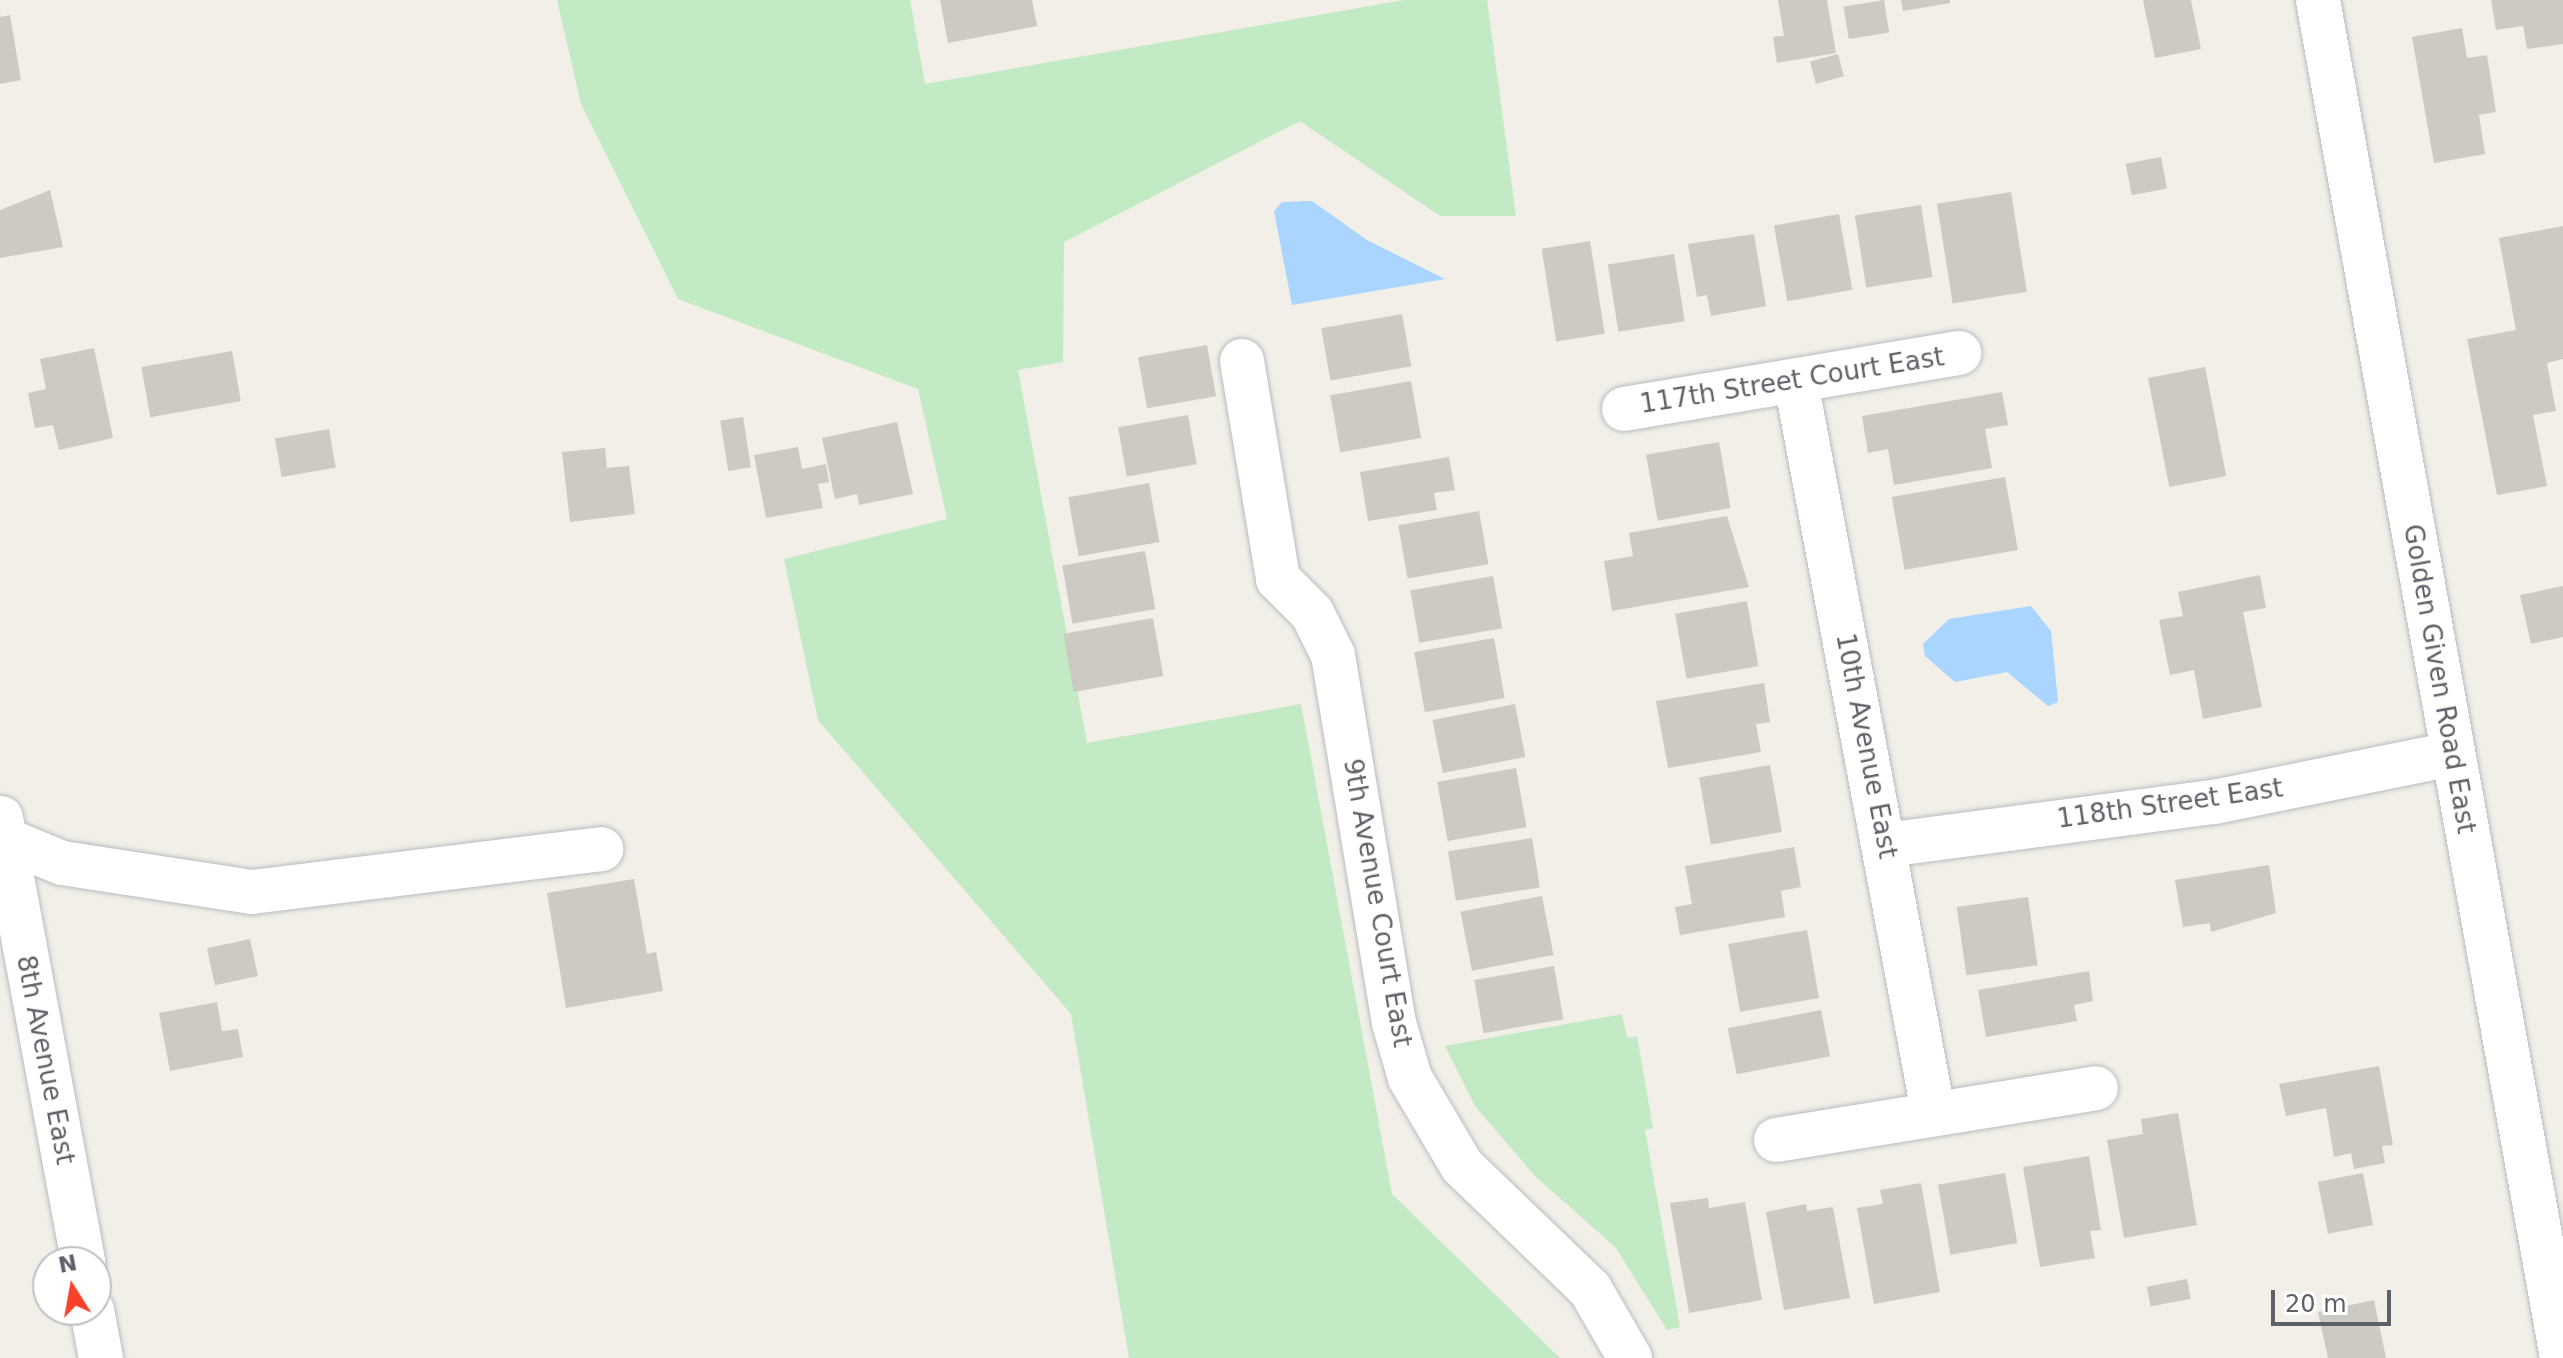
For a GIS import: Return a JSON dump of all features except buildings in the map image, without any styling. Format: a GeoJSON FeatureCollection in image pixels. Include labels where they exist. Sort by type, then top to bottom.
{"type":"FeatureCollection","features":[{"type":"Feature","properties":{"kind":"street","name":"Golden Given Road East"},"geometry":{"type":"LineString","coordinates":[[2318,0],[2562,1358]]}},
{"type":"Feature","properties":{"kind":"street","name":"117th Street Court East"},"geometry":{"type":"LineString","coordinates":[[1624,409],[1959,353]]}},
{"type":"Feature","properties":{"kind":"street","name":"9th Avenue Court East"},"geometry":{"type":"LineString","coordinates":[[1242,361],[1278,579],[1312,613],[1333,655],[1394,1023],[1428,1119],[1462,1166],[1590,1289],[1630,1358]]}},
{"type":"Feature","properties":{"kind":"street","name":"10th Avenue East"},"geometry":{"type":"LineString","coordinates":[[1796,382],[1886,845],[1933,1111]]}},
{"type":"Feature","properties":{"kind":"street","name":"118th Street East"},"geometry":{"type":"LineString","coordinates":[[1886,845],[2214,802],[2453,754]]}},
{"type":"Feature","properties":{"kind":"street"},"geometry":{"type":"LineString","coordinates":[[2,825],[62,863],[252,892],[601,849]]}},
{"type":"Feature","properties":{"kind":"street","name":"8th Avenue East"},"geometry":{"type":"LineString","coordinates":[[2,825],[80,1246]]}},
{"type":"Feature","properties":{"kind":"street"},"geometry":{"type":"LineString","coordinates":[[1776,1140],[1933,1111],[2096,1088]]}},
{"type":"Feature","properties":{"kind":"street"},"geometry":{"type":"LineString","coordinates":[[95,1326],[101,1358]]}},
{"type":"Feature","properties":{"kind":"green space"},"geometry":{"type":"Polygon","coordinates":[[[557,0],[910,0],[925,84],[1404,0],[1487,0],[1516,216],[1440,216],[1300,121],[1064,242],[1063,362],[1018,370],[1087,743],[1301,704],[1392,1194],[1560,1358],[1129,1358],[1071,1014],[818,720],[784,559],[947,519],[918,389],[678,299],[581,104],[557,0]]]}},
{"type":"Feature","properties":{"kind":"green space"},"geometry":{"type":"Polygon","coordinates":[[[1622,1014],[1627,1038],[1637,1036],[1653,1128],[1645,1130],[1680,1327],[1667,1330],[1616,1248],[1535,1176],[1475,1106],[1445,1046],[1622,1014]]]}},
{"type":"Feature","properties":{"kind":"water"},"geometry":{"type":"Polygon","coordinates":[[[1312,201],[1367,240],[1445,279],[1292,305],[1274,211],[1282,202],[1312,201]]]}},
{"type":"Feature","properties":{"kind":"water"},"geometry":{"type":"Polygon","coordinates":[[[2031,606],[2051,631],[2058,702],[2048,706],[2007,672],[1955,682],[1925,656],[1923,644],[1949,619],[2031,606]]]}}]}
